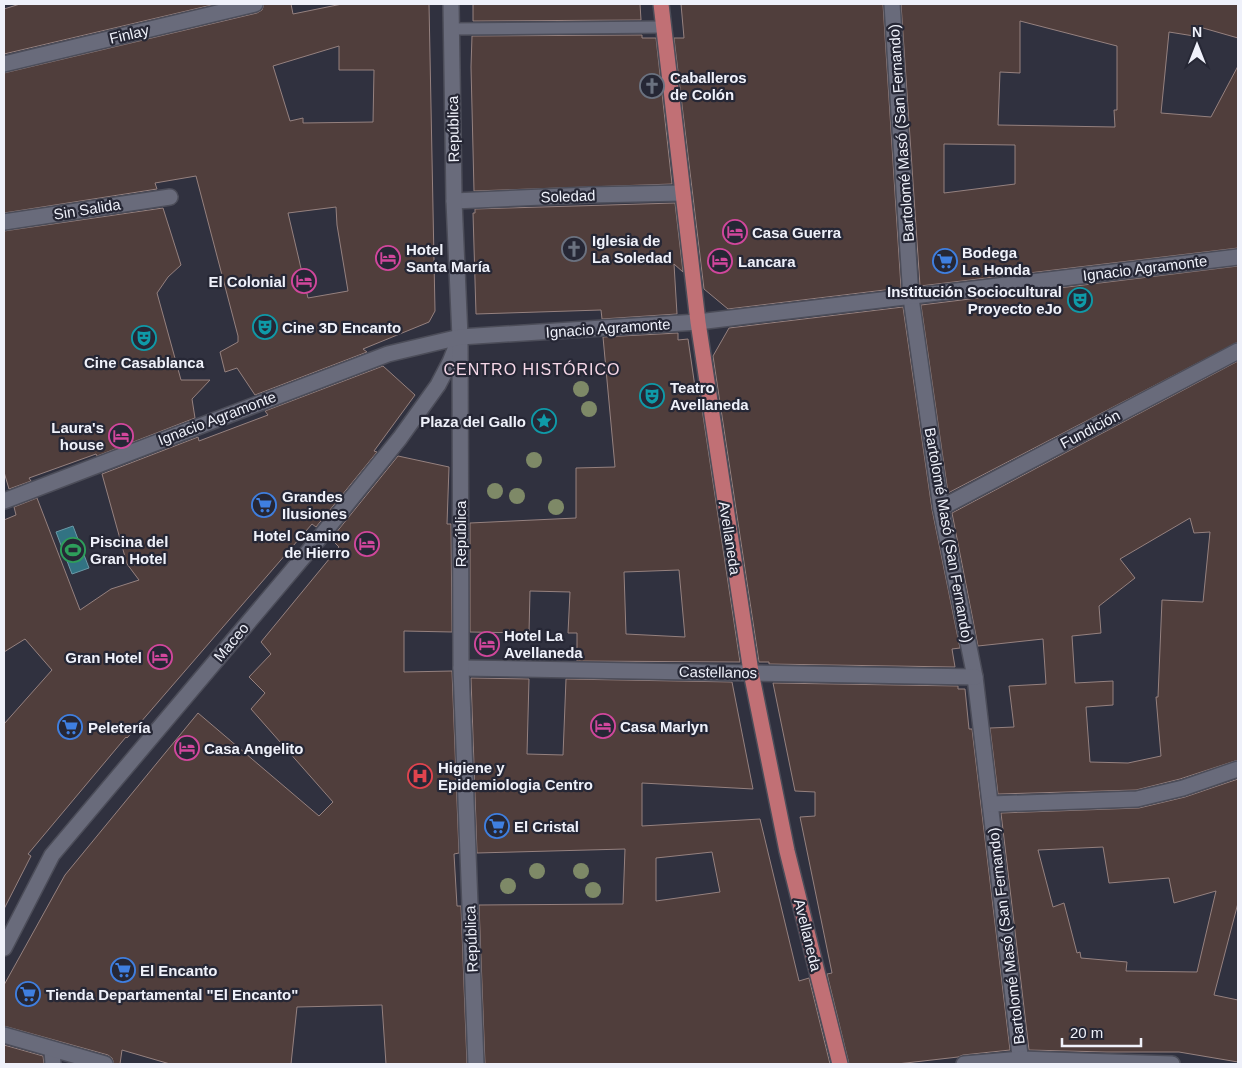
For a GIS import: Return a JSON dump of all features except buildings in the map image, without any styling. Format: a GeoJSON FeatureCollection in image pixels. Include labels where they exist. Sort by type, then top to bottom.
{"type":"FeatureCollection","features":[{"type":"Feature","properties":{"kind":"main road","name":"Avellaneda"},"geometry":{"type":"LineString","coordinates":[[661,4],[698,322],[751,672],[787,851],[840,1064]]}},
{"type":"Feature","properties":{"kind":"street","name":"Finlay"},"geometry":{"type":"LineString","coordinates":[[4,64],[255,4]]}},
{"type":"Feature","properties":{"kind":"street","name":"República"},"geometry":{"type":"LineString","coordinates":[[451,4],[454,201],[460,337],[461,668],[476,1064]]}},
{"type":"Feature","properties":{"kind":"street","name":"Bartolomé Masó (San Fernando)"},"geometry":{"type":"LineString","coordinates":[[892,4],[911,298],[941,508],[974,677],[1021,1062]]}},
{"type":"Feature","properties":{"kind":"street","name":"Soledad"},"geometry":{"type":"LineString","coordinates":[[454,201],[683,193]]}},
{"type":"Feature","properties":{"kind":"street","name":"Sin Salida"},"geometry":{"type":"LineString","coordinates":[[4,222],[170,197]]}},
{"type":"Feature","properties":{"kind":"street","name":"Ignacio Agramonte"},"geometry":{"type":"LineString","coordinates":[[4,500],[388,354],[460,337],[698,322],[911,298],[1238,257]]}},
{"type":"Feature","properties":{"kind":"street","name":"Maceo"},"geometry":{"type":"LineString","coordinates":[[4,948],[52,855],[318,541],[400,438],[438,384],[450,362],[460,337]]}},
{"type":"Feature","properties":{"kind":"street","name":"Fundición"},"geometry":{"type":"LineString","coordinates":[[941,508],[1238,351]]}},
{"type":"Feature","properties":{"kind":"street","name":"Castellanos"},"geometry":{"type":"LineString","coordinates":[[461,668],[974,677]]}},
{"type":"Feature","properties":{"kind":"street"},"geometry":{"type":"LineString","coordinates":[[991,804],[1137,799],[1183,788],[1238,769]]}},
{"type":"Feature","properties":{"kind":"street"},"geometry":{"type":"LineString","coordinates":[[4,1035],[52,1057],[105,1064]]}},
{"type":"Feature","properties":{"kind":"street"},"geometry":{"type":"LineString","coordinates":[[964,1064],[1021,1062],[1172,1064]]}},
{"type":"Feature","properties":{"kind":"lane"},"geometry":{"type":"LineString","coordinates":[[451,28],[664,27]]}},
{"type":"Feature","properties":{"kind":"water","name":"Piscina del Gran Hotel"},"geometry":{"type":"Polygon","coordinates":[[[73,526],[89,568],[72,574],[56,532],[73,526]]]}},
{"type":"Feature","properties":{"kind":"place","name":"Caballeros de Colón"},"geometry":{"type":"Point","coordinates":[652,86]}},
{"type":"Feature","properties":{"kind":"place","name":"Casa Guerra"},"geometry":{"type":"Point","coordinates":[735,232]}},
{"type":"Feature","properties":{"kind":"place","name":"Iglesia de La Soledad"},"geometry":{"type":"Point","coordinates":[574,249]}},
{"type":"Feature","properties":{"kind":"place","name":"Hotel Santa María"},"geometry":{"type":"Point","coordinates":[388,258]}},
{"type":"Feature","properties":{"kind":"place","name":"Lancara"},"geometry":{"type":"Point","coordinates":[720,261]}},
{"type":"Feature","properties":{"kind":"place","name":"Bodega La Honda"},"geometry":{"type":"Point","coordinates":[945,261]}},
{"type":"Feature","properties":{"kind":"place","name":"El Colonial"},"geometry":{"type":"Point","coordinates":[304,281]}},
{"type":"Feature","properties":{"kind":"place","name":"Institución Sociocultural Proyecto eJo"},"geometry":{"type":"Point","coordinates":[1080,300]}},
{"type":"Feature","properties":{"kind":"place","name":"Cine 3D Encanto"},"geometry":{"type":"Point","coordinates":[265,327]}},
{"type":"Feature","properties":{"kind":"place","name":"Cine Casablanca"},"geometry":{"type":"Point","coordinates":[144,338]}},
{"type":"Feature","properties":{"kind":"place","name":"Teatro Avellaneda"},"geometry":{"type":"Point","coordinates":[652,396]}},
{"type":"Feature","properties":{"kind":"place","name":"Plaza del Gallo"},"geometry":{"type":"Point","coordinates":[544,421]}},
{"type":"Feature","properties":{"kind":"place","name":"Laura's house"},"geometry":{"type":"Point","coordinates":[121,436]}},
{"type":"Feature","properties":{"kind":"place","name":"Grandes Ilusiones"},"geometry":{"type":"Point","coordinates":[264,505]}},
{"type":"Feature","properties":{"kind":"place","name":"Hotel Camino de Hierro"},"geometry":{"type":"Point","coordinates":[367,544]}},
{"type":"Feature","properties":{"kind":"place","name":"Piscina del Gran Hotel"},"geometry":{"type":"Point","coordinates":[73,550]}},
{"type":"Feature","properties":{"kind":"place","name":"Hotel La Avellaneda"},"geometry":{"type":"Point","coordinates":[487,644]}},
{"type":"Feature","properties":{"kind":"place","name":"Gran Hotel"},"geometry":{"type":"Point","coordinates":[160,657]}},
{"type":"Feature","properties":{"kind":"place","name":"Casa Marlyn"},"geometry":{"type":"Point","coordinates":[603,726]}},
{"type":"Feature","properties":{"kind":"place","name":"Peletería"},"geometry":{"type":"Point","coordinates":[70,727]}},
{"type":"Feature","properties":{"kind":"place","name":"Casa Angelito"},"geometry":{"type":"Point","coordinates":[187,748]}},
{"type":"Feature","properties":{"kind":"place","name":"Higiene y Epidemiologia Centro"},"geometry":{"type":"Point","coordinates":[420,776]}},
{"type":"Feature","properties":{"kind":"place","name":"El Cristal"},"geometry":{"type":"Point","coordinates":[497,826]}},
{"type":"Feature","properties":{"kind":"place","name":"El Encanto"},"geometry":{"type":"Point","coordinates":[123,970]}},
{"type":"Feature","properties":{"kind":"place","name":"Tienda Departamental \"El Encanto\""},"geometry":{"type":"Point","coordinates":[28,994]}},
{"type":"Feature","properties":{"kind":"district","name":"CENTRO HISTÓRICO"},"geometry":{"type":"Point","coordinates":[532,369]}}]}
